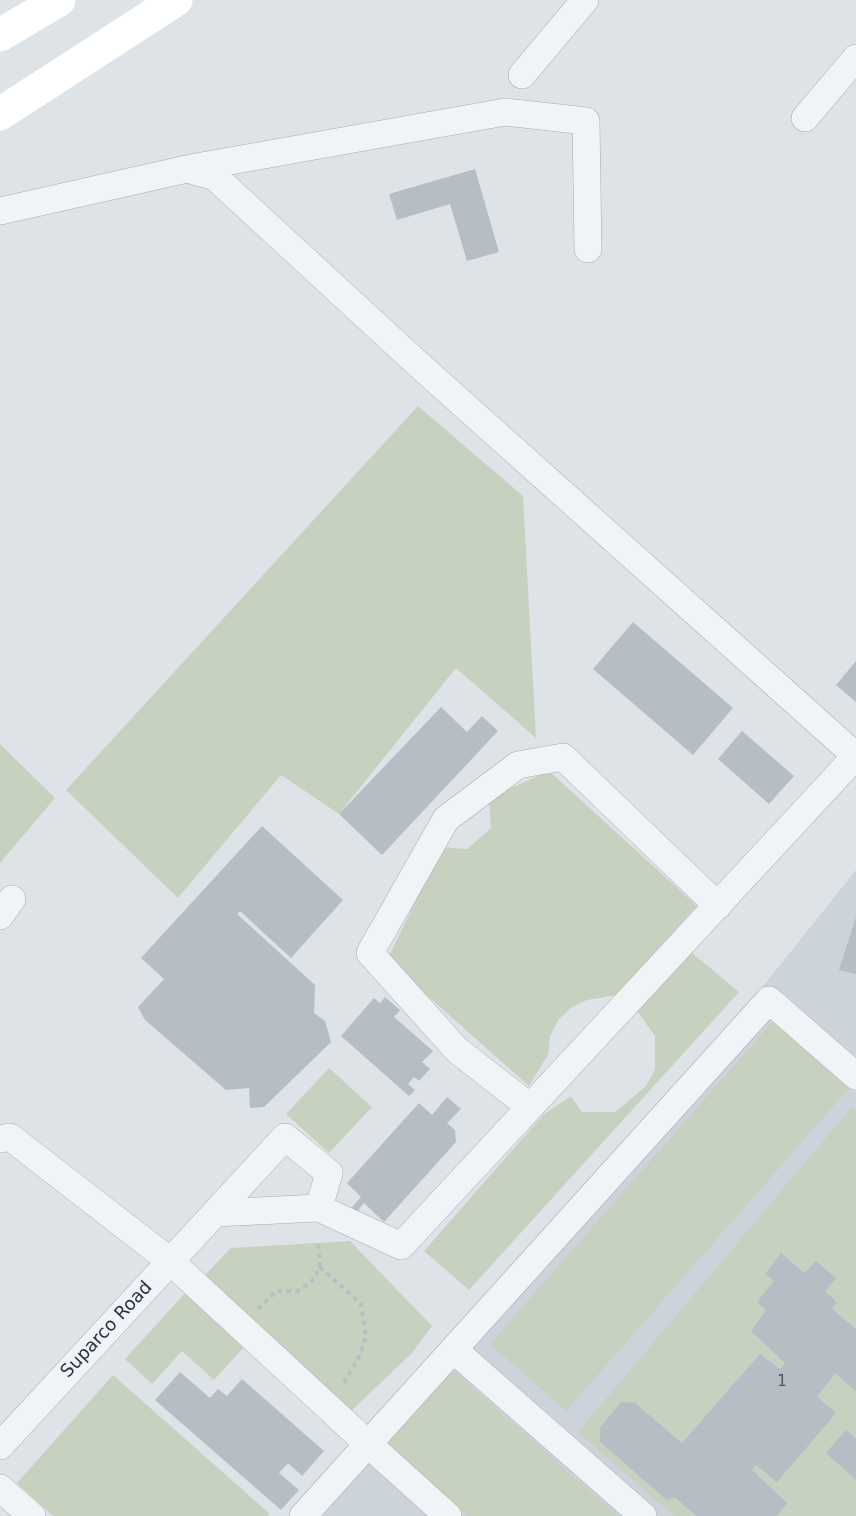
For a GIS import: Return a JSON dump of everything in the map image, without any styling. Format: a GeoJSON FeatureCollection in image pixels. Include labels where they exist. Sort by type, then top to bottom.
{"type":"FeatureCollection","features":[{"type":"Feature","properties":{"kind":"street"},"geometry":{"type":"LineString","coordinates":[[0,35],[59,0]]}},
{"type":"Feature","properties":{"kind":"street"},"geometry":{"type":"LineString","coordinates":[[0,114],[176,0]]}},
{"type":"Feature","properties":{"kind":"street"},"geometry":{"type":"LineString","coordinates":[[522,75],[585,0]]}},
{"type":"Feature","properties":{"kind":"street"},"geometry":{"type":"LineString","coordinates":[[805,118],[856,58]]}},
{"type":"Feature","properties":{"kind":"street"},"geometry":{"type":"LineString","coordinates":[[0,212],[187,169],[505,112],[585,121],[588,249]]}},
{"type":"Feature","properties":{"kind":"street"},"geometry":{"type":"LineString","coordinates":[[187,169],[215,177],[418,364],[856,756],[401,1246],[319,1208],[214,1213]]}},
{"type":"Feature","properties":{"kind":"street"},"geometry":{"type":"LineString","coordinates":[[530,1107],[457,1050],[370,953],[446,819],[518,765],[563,757],[718,906]]}},
{"type":"Feature","properties":{"kind":"street"},"geometry":{"type":"LineString","coordinates":[[303,1516],[769,1000],[856,1076]]}},
{"type":"Feature","properties":{"kind":"street"},"geometry":{"type":"LineString","coordinates":[[0,1139],[10,1137],[170,1261],[448,1516]]}},
{"type":"Feature","properties":{"kind":"street","name":"Suparco Road"},"geometry":{"type":"LineString","coordinates":[[0,1446],[285,1137],[329,1173],[319,1208]]}},
{"type":"Feature","properties":{"kind":"street"},"geometry":{"type":"LineString","coordinates":[[454,1350],[643,1516]]}},
{"type":"Feature","properties":{"kind":"street"},"geometry":{"type":"LineString","coordinates":[[0,1488],[32,1516]]}},
{"type":"Feature","properties":{"kind":"path"},"geometry":{"type":"LineString","coordinates":[[240,1326],[276,1291],[297,1291],[311,1283],[320,1267],[318,1243]]}},
{"type":"Feature","properties":{"kind":"path"},"geometry":{"type":"LineString","coordinates":[[320,1267],[361,1304],[366,1336],[359,1357],[343,1385],[330,1394],[323,1403]]}},
{"type":"Feature","properties":{"kind":"shaded area"},"geometry":{"type":"Polygon","coordinates":[[[856,870],[856,1516],[314,1516],[752,1000],[856,870]]]}},
{"type":"Feature","properties":{"kind":"green space"},"geometry":{"type":"Polygon","coordinates":[[[418,406],[523,496],[536,738],[456,668],[339,814],[281,775],[178,898],[66,790],[418,406]]]}},
{"type":"Feature","properties":{"kind":"green space"},"geometry":{"type":"Polygon","coordinates":[[[0,744],[55,798],[0,863],[0,744]]]}},
{"type":"Feature","properties":{"kind":"green space"},"geometry":{"type":"Polygon","coordinates":[[[549,771],[697,906],[616,995],[587,1000],[572,1007],[559,1019],[550,1036],[548,1055],[529,1086],[387,960],[442,847],[467,849],[491,828],[489,798],[549,771]]]}},
{"type":"Feature","properties":{"kind":"green space"},"geometry":{"type":"Polygon","coordinates":[[[690,951],[739,992],[469,1290],[424,1251],[543,1115],[571,1096],[582,1112],[615,1112],[646,1086],[655,1069],[655,1036],[635,1008],[690,951]]]}},
{"type":"Feature","properties":{"kind":"green space"},"geometry":{"type":"Polygon","coordinates":[[[774,1020],[850,1087],[566,1411],[490,1344],[774,1020]]]}},
{"type":"Feature","properties":{"kind":"green space"},"geometry":{"type":"Polygon","coordinates":[[[329,1068],[372,1107],[329,1153],[286,1114],[329,1068]]]}},
{"type":"Feature","properties":{"kind":"green space"},"geometry":{"type":"Polygon","coordinates":[[[852,1107],[856,1110],[856,1516],[674,1516],[578,1432],[852,1107]]]}},
{"type":"Feature","properties":{"kind":"green space"},"geometry":{"type":"Polygon","coordinates":[[[350,1241],[432,1326],[411,1354],[350,1412],[204,1276],[231,1248],[350,1241]]]}},
{"type":"Feature","properties":{"kind":"green space"},"geometry":{"type":"Polygon","coordinates":[[[186,1292],[245,1346],[214,1380],[182,1351],[152,1384],[125,1359],[186,1292]]]}},
{"type":"Feature","properties":{"kind":"green space"},"geometry":{"type":"Polygon","coordinates":[[[453,1370],[618,1516],[468,1516],[388,1444],[453,1370]]]}},
{"type":"Feature","properties":{"kind":"green space"},"geometry":{"type":"Polygon","coordinates":[[[113,1375],[270,1514],[268,1516],[53,1516],[17,1483],[113,1375]]]}},
{"type":"Feature","properties":{"kind":"building"},"geometry":{"type":"Polygon","coordinates":[[[475,169],[499,252],[467,261],[450,204],[397,220],[389,194],[475,169]]]}},
{"type":"Feature","properties":{"kind":"building"},"geometry":{"type":"Polygon","coordinates":[[[633,622],[733,708],[693,755],[593,669],[633,622]]]}},
{"type":"Feature","properties":{"kind":"building"},"geometry":{"type":"Polygon","coordinates":[[[856,661],[856,702],[836,685],[856,661]]]}},
{"type":"Feature","properties":{"kind":"building"},"geometry":{"type":"Polygon","coordinates":[[[441,707],[467,732],[482,716],[498,731],[382,855],[339,814],[441,707]]]}},
{"type":"Feature","properties":{"kind":"building"},"geometry":{"type":"Polygon","coordinates":[[[742,731],[794,776],[769,804],[718,759],[742,731]]]}},
{"type":"Feature","properties":{"kind":"building"},"geometry":{"type":"Polygon","coordinates":[[[262,826],[343,900],[291,958],[240,911],[237,914],[315,985],[314,1013],[325,1021],[331,1042],[264,1107],[250,1108],[249,1088],[226,1090],[145,1020],[138,1007],[164,979],[141,958],[262,826]]]}},
{"type":"Feature","properties":{"kind":"building"},"geometry":{"type":"Polygon","coordinates":[[[856,917],[856,974],[839,970],[856,917]]]}},
{"type":"Feature","properties":{"kind":"building"},"geometry":{"type":"Polygon","coordinates":[[[385,997],[400,1010],[394,1017],[433,1051],[422,1062],[430,1069],[419,1081],[414,1077],[408,1084],[415,1090],[409,1096],[341,1036],[374,998],[380,1003],[385,997]]]}},
{"type":"Feature","properties":{"kind":"building"},"geometry":{"type":"Polygon","coordinates":[[[447,1097],[461,1109],[447,1123],[455,1130],[456,1142],[384,1222],[364,1203],[357,1212],[352,1207],[361,1197],[347,1183],[419,1103],[432,1115],[447,1097]]]}},
{"type":"Feature","properties":{"kind":"building"},"geometry":{"type":"Polygon","coordinates":[[[781,1253],[804,1273],[816,1261],[836,1278],[825,1291],[837,1302],[832,1309],[856,1329],[856,1391],[835,1373],[817,1397],[836,1413],[777,1482],[756,1465],[752,1470],[787,1503],[777,1516],[697,1516],[674,1497],[667,1500],[600,1442],[600,1428],[621,1402],[635,1403],[682,1443],[760,1354],[780,1369],[785,1363],[751,1331],[766,1310],[757,1302],[774,1281],[765,1274],[781,1253]]]}},
{"type":"Feature","properties":{"kind":"building"},"geometry":{"type":"Polygon","coordinates":[[[180,1372],[210,1398],[218,1389],[227,1396],[242,1379],[324,1451],[302,1476],[288,1463],[279,1473],[299,1490],[281,1510],[155,1400],[180,1372]]]}},
{"type":"Feature","properties":{"kind":"building"},"geometry":{"type":"Polygon","coordinates":[[[846,1430],[856,1439],[856,1480],[826,1453],[846,1430]]]}}]}
